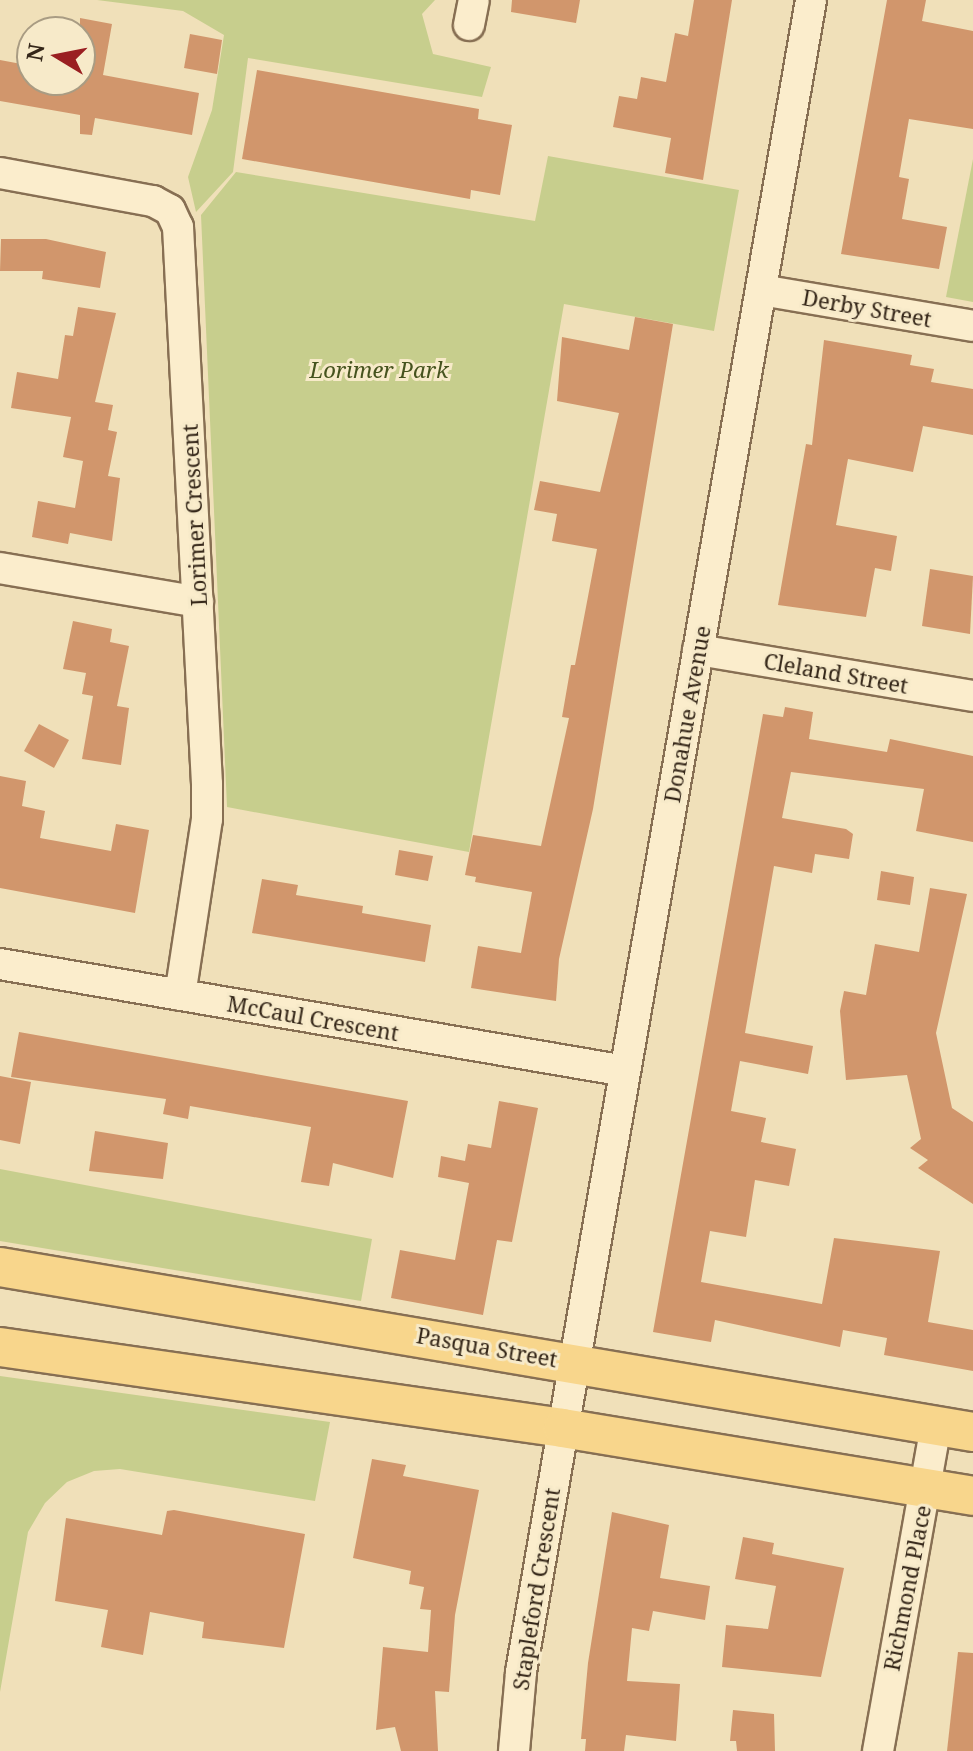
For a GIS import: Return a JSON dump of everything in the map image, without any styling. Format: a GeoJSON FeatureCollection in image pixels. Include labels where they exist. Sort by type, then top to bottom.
{"type":"FeatureCollection","features":[{"type":"Feature","properties":{"kind":"main road","name":"Pasqua Street"},"geometry":{"type":"LineString","coordinates":[[0,1267],[955,1429]]}},
{"type":"Feature","properties":{"kind":"main road"},"geometry":{"type":"LineString","coordinates":[[0,1347],[563,1428],[973,1496]]}},
{"type":"Feature","properties":{"kind":"street","name":"Donahue Avenue"},"geometry":{"type":"LineString","coordinates":[[563,1428],[811,0]]}},
{"type":"Feature","properties":{"kind":"street","name":"Lorimer Crescent"},"geometry":{"type":"LineString","coordinates":[[0,173],[153,201],[170,210],[178,227],[207,819],[180,995]]}},
{"type":"Feature","properties":{"kind":"street","name":"Derby Street"},"geometry":{"type":"LineString","coordinates":[[761,290],[973,326]]}},
{"type":"Feature","properties":{"kind":"street"},"geometry":{"type":"LineString","coordinates":[[0,568],[198,602]]}},
{"type":"Feature","properties":{"kind":"street","name":"Cleland Street"},"geometry":{"type":"LineString","coordinates":[[698,650],[973,696]]}},
{"type":"Feature","properties":{"kind":"street","name":"McCaul Crescent"},"geometry":{"type":"LineString","coordinates":[[0,964],[625,1071]]}},
{"type":"Feature","properties":{"kind":"street","name":"Stapleford Crescent"},"geometry":{"type":"LineString","coordinates":[[514,1751],[521,1672],[563,1428]]}},
{"type":"Feature","properties":{"kind":"street","name":"Richmond Place"},"geometry":{"type":"LineString","coordinates":[[878,1751],[925,1488],[955,1429]]}},
{"type":"Feature","properties":{"kind":"green space"},"geometry":{"type":"Polygon","coordinates":[[[97,0],[435,0],[422,14],[433,54],[491,67],[482,97],[248,58],[233,172],[196,212],[188,177],[212,110],[224,35],[183,11],[97,0]]]}},
{"type":"Feature","properties":{"kind":"green space","name":"Lorimer Park"},"geometry":{"type":"Polygon","coordinates":[[[548,156],[739,190],[714,331],[564,304],[469,852],[227,807],[201,215],[236,172],[535,221],[548,156]]]}},
{"type":"Feature","properties":{"kind":"green space"},"geometry":{"type":"Polygon","coordinates":[[[973,159],[973,302],[946,297],[973,159]]]}},
{"type":"Feature","properties":{"kind":"green space"},"geometry":{"type":"Polygon","coordinates":[[[0,1169],[372,1239],[361,1301],[0,1241],[0,1169]]]}},
{"type":"Feature","properties":{"kind":"green space"},"geometry":{"type":"Polygon","coordinates":[[[0,1376],[330,1422],[315,1501],[120,1469],[94,1471],[67,1482],[45,1503],[28,1532],[0,1692],[0,1376]]]}},
{"type":"Feature","properties":{"kind":"building"},"geometry":{"type":"Polygon","coordinates":[[[512,0],[580,0],[576,23],[511,12],[512,0]]]}},
{"type":"Feature","properties":{"kind":"building"},"geometry":{"type":"Polygon","coordinates":[[[694,0],[732,0],[703,180],[665,173],[671,138],[613,127],[619,96],[637,99],[641,77],[666,82],[675,33],[688,36],[694,0]]]}},
{"type":"Feature","properties":{"kind":"building"},"geometry":{"type":"Polygon","coordinates":[[[887,0],[926,0],[922,21],[973,31],[973,129],[909,119],[899,177],[909,179],[902,219],[947,227],[939,269],[841,254],[887,0]]]}},
{"type":"Feature","properties":{"kind":"building"},"geometry":{"type":"Polygon","coordinates":[[[96,21],[112,24],[103,75],[199,93],[192,135],[95,118],[92,135],[80,134],[80,115],[0,101],[0,60],[16,63],[16,96],[96,96],[96,21]]]}},
{"type":"Feature","properties":{"kind":"building"},"geometry":{"type":"Polygon","coordinates":[[[190,34],[222,40],[217,74],[184,68],[190,34]]]}},
{"type":"Feature","properties":{"kind":"building"},"geometry":{"type":"Polygon","coordinates":[[[257,70],[479,109],[478,119],[512,125],[500,195],[471,190],[470,199],[242,159],[257,70]]]}},
{"type":"Feature","properties":{"kind":"building"},"geometry":{"type":"Polygon","coordinates":[[[1,239],[46,239],[106,252],[100,288],[42,279],[43,271],[0,271],[1,239]]]}},
{"type":"Feature","properties":{"kind":"building"},"geometry":{"type":"Polygon","coordinates":[[[78,307],[116,313],[95,402],[113,405],[108,430],[117,432],[108,476],[120,478],[112,541],[70,533],[68,544],[32,537],[38,501],[75,508],[83,461],[63,457],[71,417],[11,408],[17,372],[58,379],[65,335],[73,336],[78,307]]]}},
{"type":"Feature","properties":{"kind":"building"},"geometry":{"type":"Polygon","coordinates":[[[635,317],[673,324],[593,809],[559,959],[556,1001],[471,988],[478,946],[521,953],[532,892],[475,882],[476,877],[465,875],[473,835],[541,846],[569,718],[562,717],[571,665],[575,665],[597,549],[552,541],[557,514],[534,510],[540,481],[600,492],[619,413],[557,401],[562,337],[629,350],[635,317]]]}},
{"type":"Feature","properties":{"kind":"building"},"geometry":{"type":"Polygon","coordinates":[[[824,340],[912,355],[910,365],[934,369],[931,382],[973,389],[973,435],[923,426],[913,472],[848,459],[836,525],[897,536],[891,571],[875,568],[866,617],[778,605],[806,444],[812,445],[824,340]]]}},
{"type":"Feature","properties":{"kind":"building"},"geometry":{"type":"Polygon","coordinates":[[[930,569],[973,576],[970,634],[922,626],[930,569]]]}},
{"type":"Feature","properties":{"kind":"building"},"geometry":{"type":"Polygon","coordinates":[[[73,621],[112,629],[110,642],[129,646],[117,706],[129,708],[121,765],[82,759],[93,696],[82,694],[86,673],[63,669],[73,621]]]}},
{"type":"Feature","properties":{"kind":"building"},"geometry":{"type":"Polygon","coordinates":[[[785,707],[813,712],[809,739],[887,752],[890,739],[973,756],[973,842],[916,831],[924,789],[791,772],[782,818],[846,829],[853,834],[849,859],[815,854],[812,873],[774,866],[745,1033],[813,1046],[808,1074],[740,1061],[731,1111],[766,1118],[761,1142],[796,1149],[789,1186],[755,1180],[746,1237],[710,1231],[701,1282],[822,1304],[834,1238],[940,1251],[928,1322],[973,1330],[973,1371],[884,1355],[887,1338],[843,1330],[840,1347],[715,1320],[711,1342],[653,1332],[763,714],[783,717],[785,707]]]}},
{"type":"Feature","properties":{"kind":"building"},"geometry":{"type":"Polygon","coordinates":[[[39,724],[69,740],[54,768],[24,751],[39,724]]]}},
{"type":"Feature","properties":{"kind":"building"},"geometry":{"type":"Polygon","coordinates":[[[0,776],[26,781],[22,806],[45,811],[40,838],[111,851],[116,824],[149,830],[135,913],[0,888],[0,776]]]}},
{"type":"Feature","properties":{"kind":"building"},"geometry":{"type":"Polygon","coordinates":[[[399,850],[433,856],[428,881],[395,875],[399,850]]]}},
{"type":"Feature","properties":{"kind":"building"},"geometry":{"type":"Polygon","coordinates":[[[881,871],[914,877],[910,905],[877,900],[881,871]]]}},
{"type":"Feature","properties":{"kind":"building"},"geometry":{"type":"Polygon","coordinates":[[[262,879],[298,885],[296,895],[363,906],[362,913],[431,925],[425,962],[252,933],[262,879]]]}},
{"type":"Feature","properties":{"kind":"building"},"geometry":{"type":"Polygon","coordinates":[[[930,888],[967,894],[936,1033],[952,1108],[973,1122],[973,1204],[918,1168],[928,1160],[910,1148],[921,1139],[907,1075],[846,1080],[840,1011],[844,991],[866,995],[875,944],[919,952],[930,888]]]}},
{"type":"Feature","properties":{"kind":"building"},"geometry":{"type":"Polygon","coordinates":[[[19,1032],[408,1101],[393,1178],[333,1163],[329,1186],[301,1182],[311,1127],[190,1106],[188,1119],[163,1114],[166,1099],[11,1077],[19,1032]]]}},
{"type":"Feature","properties":{"kind":"building"},"geometry":{"type":"Polygon","coordinates":[[[0,1076],[31,1082],[20,1144],[0,1140],[0,1076]]]}},
{"type":"Feature","properties":{"kind":"building"},"geometry":{"type":"Polygon","coordinates":[[[499,1101],[538,1108],[512,1242],[497,1240],[483,1315],[391,1298],[400,1250],[455,1260],[469,1183],[438,1177],[441,1156],[465,1161],[468,1144],[491,1148],[499,1101]]]}},
{"type":"Feature","properties":{"kind":"building"},"geometry":{"type":"Polygon","coordinates":[[[95,1131],[168,1143],[163,1179],[89,1171],[95,1131]]]}},
{"type":"Feature","properties":{"kind":"building"},"geometry":{"type":"Polygon","coordinates":[[[372,1459],[406,1465],[403,1476],[479,1490],[455,1615],[449,1692],[435,1691],[438,1751],[401,1751],[395,1727],[376,1730],[383,1647],[428,1652],[431,1610],[420,1609],[424,1587],[409,1584],[411,1571],[353,1558],[372,1459]]]}},
{"type":"Feature","properties":{"kind":"building"},"geometry":{"type":"Polygon","coordinates":[[[167,1511],[305,1534],[284,1648],[202,1638],[204,1622],[150,1612],[143,1655],[101,1647],[108,1610],[55,1601],[66,1518],[162,1535],[167,1511]]]}},
{"type":"Feature","properties":{"kind":"building"},"geometry":{"type":"Polygon","coordinates":[[[612,1512],[669,1525],[660,1578],[710,1586],[705,1620],[653,1611],[649,1631],[632,1628],[627,1681],[680,1684],[676,1741],[626,1735],[624,1751],[585,1751],[586,1739],[581,1739],[588,1663],[612,1512]]]}},
{"type":"Feature","properties":{"kind":"building"},"geometry":{"type":"Polygon","coordinates":[[[743,1537],[774,1543],[772,1554],[844,1568],[821,1677],[722,1667],[726,1625],[768,1629],[776,1586],[735,1579],[743,1537]]]}},
{"type":"Feature","properties":{"kind":"building"},"geometry":{"type":"Polygon","coordinates":[[[958,1652],[973,1653],[973,1751],[947,1751],[958,1652]]]}},
{"type":"Feature","properties":{"kind":"building"},"geometry":{"type":"Polygon","coordinates":[[[733,1710],[774,1714],[775,1751],[737,1751],[736,1741],[730,1741],[733,1710]]]}}]}
